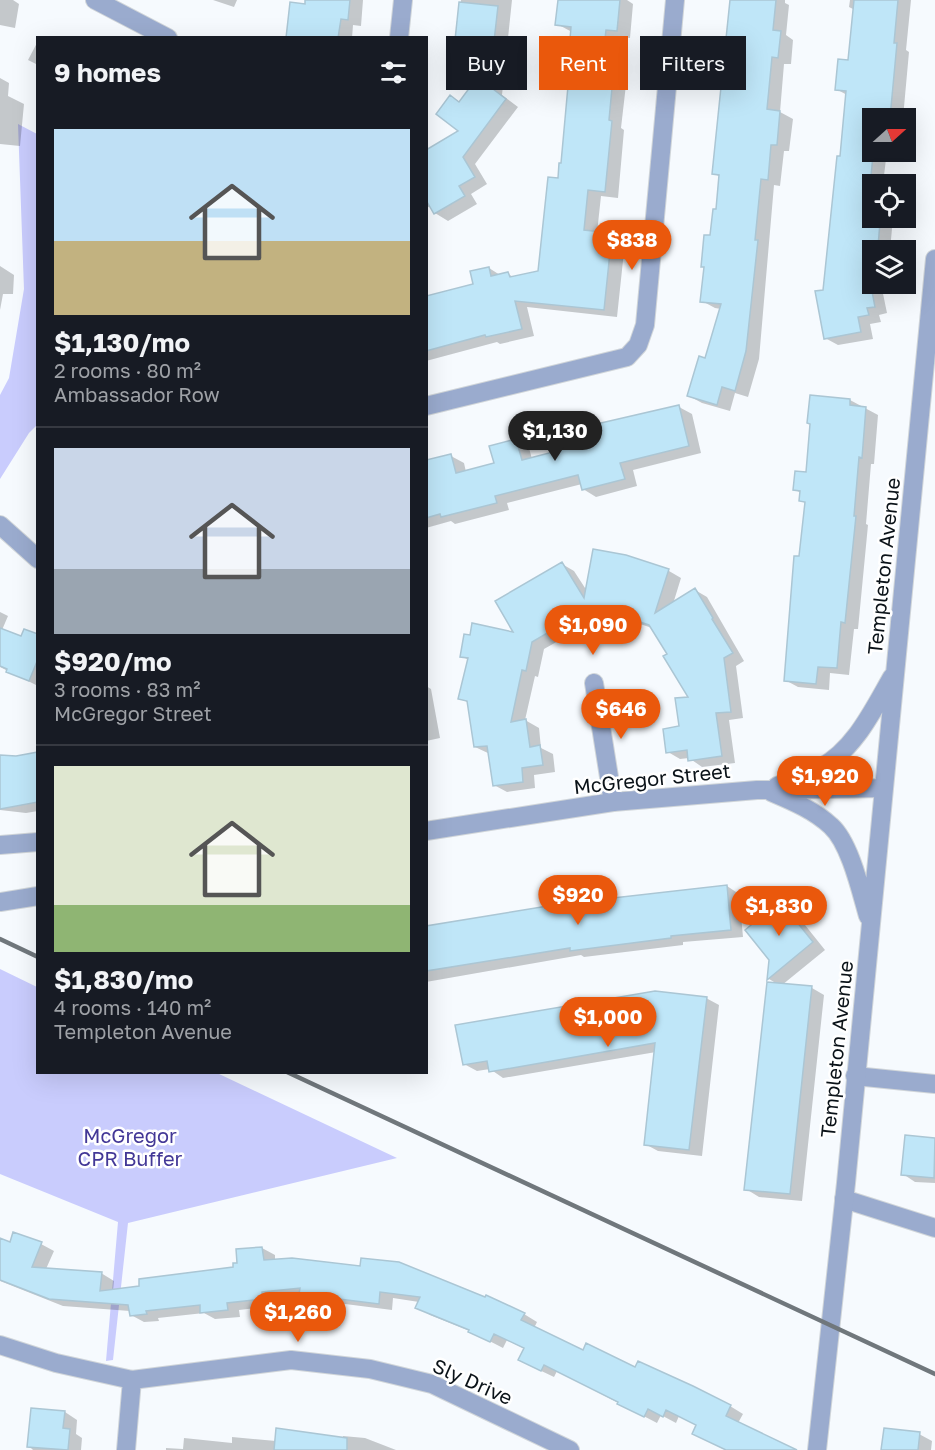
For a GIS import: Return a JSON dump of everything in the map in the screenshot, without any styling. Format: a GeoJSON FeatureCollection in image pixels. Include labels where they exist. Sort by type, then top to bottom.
{"type":"FeatureCollection","features":[{"type":"Feature","properties":{"kind":"street"},"geometry":{"type":"LineString","coordinates":[[95,0],[164,36]]}},
{"type":"Feature","properties":{"kind":"street"},"geometry":{"type":"LineString","coordinates":[[399,36],[403,0]]}},
{"type":"Feature","properties":{"kind":"street"},"geometry":{"type":"LineString","coordinates":[[428,406],[627,357],[638,345],[645,325],[675,0]]}},
{"type":"Feature","properties":{"kind":"street","name":"Templeton Avenue"},"geometry":{"type":"LineString","coordinates":[[817,1450],[844,1199],[935,265]]}},
{"type":"Feature","properties":{"kind":"street"},"geometry":{"type":"LineString","coordinates":[[0,525],[36,557]]}},
{"type":"Feature","properties":{"kind":"street"},"geometry":{"type":"LineString","coordinates":[[767,790],[821,768],[847,747],[867,721],[895,672]]}},
{"type":"Feature","properties":{"kind":"street"},"geometry":{"type":"LineString","coordinates":[[594,683],[613,802]]}},
{"type":"Feature","properties":{"kind":"street","name":"McGregor Street"},"geometry":{"type":"LineString","coordinates":[[428,831],[613,802],[767,790],[884,788]]}},
{"type":"Feature","properties":{"kind":"street"},"geometry":{"type":"LineString","coordinates":[[767,790],[807,809],[833,827],[848,852],[871,926]]}},
{"type":"Feature","properties":{"kind":"street"},"geometry":{"type":"LineString","coordinates":[[0,845],[36,842]]}},
{"type":"Feature","properties":{"kind":"street"},"geometry":{"type":"LineString","coordinates":[[0,902],[36,896]]}},
{"type":"Feature","properties":{"kind":"street"},"geometry":{"type":"LineString","coordinates":[[855,1076],[935,1084]]}},
{"type":"Feature","properties":{"kind":"street"},"geometry":{"type":"LineString","coordinates":[[844,1199],[935,1228]]}},
{"type":"Feature","properties":{"kind":"street","name":"Sly Drive"},"geometry":{"type":"LineString","coordinates":[[0,1345],[56,1363],[132,1380],[291,1360],[370,1368],[432,1384],[570,1450]]}},
{"type":"Feature","properties":{"kind":"street"},"geometry":{"type":"LineString","coordinates":[[126,1450],[132,1380]]}},
{"type":"Feature","properties":{"kind":"green space"},"geometry":{"type":"Polygon","coordinates":[[[18,124],[36,133],[36,426],[29,433],[0,479],[0,395],[9,378],[24,289],[18,124]]]}},
{"type":"Feature","properties":{"kind":"green space","name":"McGregor CPR Buffer"},"geometry":{"type":"Polygon","coordinates":[[[0,969],[36,987],[36,1074],[219,1074],[397,1158],[128,1223],[113,1360],[106,1361],[118,1222],[0,1174],[0,969]]]}},
{"type":"Feature","properties":{"kind":"building"},"geometry":{"type":"Polygon","coordinates":[[[305,0],[350,0],[348,20],[341,19],[338,36],[286,36],[290,2],[305,4],[305,0]]]}},
{"type":"Feature","properties":{"kind":"building"},"geometry":{"type":"Polygon","coordinates":[[[558,0],[620,0],[617,31],[606,30],[605,36],[570,36],[571,27],[555,25],[558,0]]]}},
{"type":"Feature","properties":{"kind":"building"},"geometry":{"type":"Polygon","coordinates":[[[730,0],[776,0],[773,30],[781,31],[778,58],[772,57],[767,109],[780,111],[777,145],[771,145],[768,180],[761,179],[755,240],[758,240],[746,351],[735,391],[722,387],[717,405],[687,396],[699,356],[705,358],[721,304],[700,302],[704,267],[701,267],[704,235],[710,235],[713,209],[716,209],[719,175],[712,174],[721,90],[746,90],[746,36],[726,36],[730,0]]]}},
{"type":"Feature","properties":{"kind":"building"},"geometry":{"type":"Polygon","coordinates":[[[854,0],[898,0],[894,43],[897,43],[891,108],[862,108],[862,162],[872,162],[871,174],[862,174],[862,228],[880,228],[879,240],[862,240],[862,294],[873,294],[875,307],[867,308],[869,315],[858,317],[861,332],[824,339],[815,291],[823,290],[837,156],[840,156],[846,91],[835,90],[838,59],[848,60],[854,0]]]}},
{"type":"Feature","properties":{"kind":"building"},"geometry":{"type":"Polygon","coordinates":[[[459,2],[498,6],[495,36],[455,36],[459,2]]]}},
{"type":"Feature","properties":{"kind":"building"},"geometry":{"type":"Polygon","coordinates":[[[468,90],[494,90],[506,99],[463,157],[475,177],[459,186],[465,196],[434,214],[428,204],[428,149],[458,131],[436,114],[450,95],[459,102],[468,90]]]}},
{"type":"Feature","properties":{"kind":"building"},"geometry":{"type":"Polygon","coordinates":[[[568,90],[612,90],[609,120],[612,121],[605,192],[588,190],[584,230],[612,233],[604,310],[515,301],[522,329],[486,337],[485,335],[428,350],[428,295],[473,284],[470,271],[489,267],[491,276],[508,272],[510,277],[538,271],[548,177],[558,178],[559,163],[561,163],[568,90]]]}},
{"type":"Feature","properties":{"kind":"building"},"geometry":{"type":"Polygon","coordinates":[[[810,395],[850,399],[850,405],[866,407],[862,458],[859,457],[854,516],[856,516],[845,623],[841,622],[837,668],[818,667],[816,684],[784,681],[794,556],[799,556],[805,502],[799,501],[800,491],[793,490],[795,471],[806,472],[810,395]]]}},
{"type":"Feature","properties":{"kind":"building"},"geometry":{"type":"Polygon","coordinates":[[[679,405],[689,446],[620,463],[625,479],[582,490],[578,475],[495,496],[497,503],[441,517],[440,514],[428,517],[428,460],[451,454],[456,473],[494,463],[489,446],[516,439],[522,460],[557,451],[555,443],[568,439],[566,431],[679,405]]]}},
{"type":"Feature","properties":{"kind":"building"},"geometry":{"type":"Polygon","coordinates":[[[593,549],[626,555],[669,569],[655,613],[695,588],[733,653],[724,658],[731,712],[716,713],[722,756],[688,761],[687,750],[666,753],[663,729],[679,726],[675,698],[688,697],[663,656],[667,654],[649,625],[612,613],[612,617],[583,612],[532,642],[526,671],[522,670],[511,722],[526,719],[530,747],[540,745],[543,765],[522,768],[523,782],[493,786],[487,746],[474,747],[467,701],[458,699],[468,658],[460,657],[464,634],[470,635],[472,623],[513,632],[495,601],[562,562],[584,598],[593,549]]]}},
{"type":"Feature","properties":{"kind":"building"},"geometry":{"type":"Polygon","coordinates":[[[0,628],[21,636],[24,629],[36,633],[36,664],[29,681],[6,672],[7,669],[0,666],[0,628]]]}},
{"type":"Feature","properties":{"kind":"building"},"geometry":{"type":"Polygon","coordinates":[[[36,752],[36,802],[0,809],[0,755],[16,756],[36,752]]]}},
{"type":"Feature","properties":{"kind":"building"},"geometry":{"type":"Polygon","coordinates":[[[727,885],[731,930],[671,936],[671,938],[570,951],[570,948],[428,971],[428,926],[560,904],[727,885]]]}},
{"type":"Feature","properties":{"kind":"building"},"geometry":{"type":"Polygon","coordinates":[[[780,901],[813,942],[767,980],[769,960],[745,930],[780,901]]]}},
{"type":"Feature","properties":{"kind":"building"},"geometry":{"type":"Polygon","coordinates":[[[767,982],[812,986],[790,1194],[744,1190],[767,982]]]}},
{"type":"Feature","properties":{"kind":"building"},"geometry":{"type":"Polygon","coordinates":[[[655,991],[707,997],[689,1150],[644,1145],[655,1043],[489,1072],[487,1061],[463,1065],[455,1025],[655,991]]]}},
{"type":"Feature","properties":{"kind":"building"},"geometry":{"type":"Polygon","coordinates":[[[905,1135],[935,1138],[934,1178],[901,1175],[905,1135]]]}},
{"type":"Feature","properties":{"kind":"building"},"geometry":{"type":"Polygon","coordinates":[[[13,1232],[42,1242],[32,1267],[102,1272],[100,1291],[139,1286],[139,1279],[233,1267],[233,1263],[237,1263],[236,1249],[262,1247],[264,1260],[292,1258],[360,1266],[361,1258],[399,1262],[485,1297],[486,1295],[525,1313],[521,1320],[583,1350],[586,1343],[635,1367],[638,1361],[693,1386],[731,1405],[726,1416],[797,1450],[726,1450],[692,1434],[696,1425],[666,1410],[663,1417],[648,1409],[644,1417],[544,1365],[541,1371],[518,1360],[524,1348],[494,1334],[490,1342],[468,1332],[469,1330],[415,1308],[420,1297],[380,1292],[379,1304],[299,1294],[300,1288],[262,1292],[262,1299],[227,1303],[228,1310],[200,1313],[200,1305],[146,1311],[147,1314],[130,1316],[128,1305],[49,1299],[0,1280],[0,1238],[10,1242],[13,1232]]]}},
{"type":"Feature","properties":{"kind":"building"},"geometry":{"type":"Polygon","coordinates":[[[31,1408],[65,1411],[63,1428],[70,1429],[68,1450],[27,1447],[31,1408]]]}},
{"type":"Feature","properties":{"kind":"building"},"geometry":{"type":"Polygon","coordinates":[[[276,1428],[347,1438],[347,1450],[274,1450],[276,1428]]]}},
{"type":"Feature","properties":{"kind":"building"},"geometry":{"type":"Polygon","coordinates":[[[884,1428],[920,1432],[918,1450],[881,1450],[884,1428]]]}},
{"type":"Feature","properties":{"kind":"railway"},"geometry":{"type":"LineString","coordinates":[[0,939],[36,956]]}},
{"type":"Feature","properties":{"kind":"railway"},"geometry":{"type":"LineString","coordinates":[[291,1074],[935,1374]]}}]}
